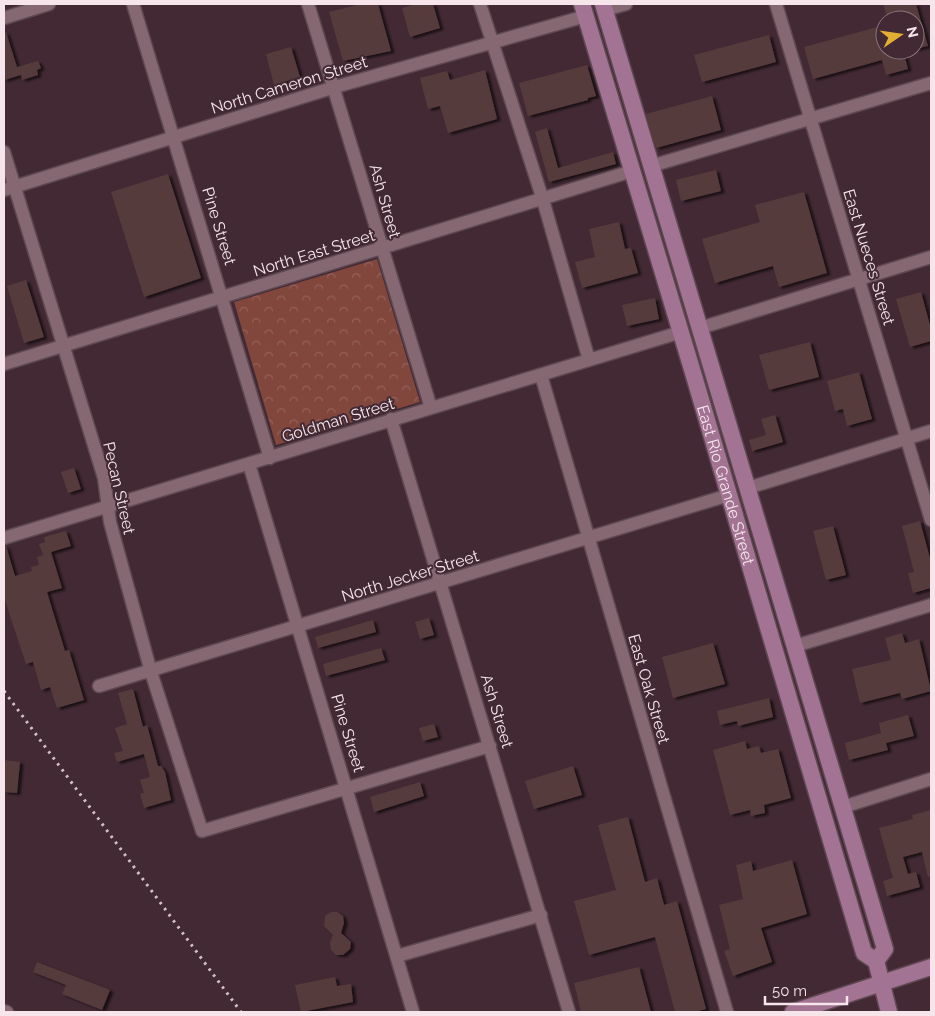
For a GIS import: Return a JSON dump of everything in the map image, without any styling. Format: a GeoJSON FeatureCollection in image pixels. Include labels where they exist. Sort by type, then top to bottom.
{"type":"FeatureCollection","features":[{"type":"Feature","properties":{"kind":"main road","name":"East Rio Grande Street"},"geometry":{"type":"LineString","coordinates":[[604,7],[885,949],[876,961]]}},
{"type":"Feature","properties":{"kind":"main road","name":"East Rio Grande Street"},"geometry":{"type":"LineString","coordinates":[[584,10],[668,287],[864,953],[876,961],[889,1012]]}},
{"type":"Feature","properties":{"kind":"main road"},"geometry":{"type":"LineString","coordinates":[[668,287],[678,294],[686,316],[691,323],[700,328]]}},
{"type":"Feature","properties":{"kind":"main road"},"geometry":{"type":"LineString","coordinates":[[681,332],[692,337],[700,362],[713,371]]}},
{"type":"Feature","properties":{"kind":"main road"},"geometry":{"type":"LineString","coordinates":[[793,1012],[931,967]]}},
{"type":"Feature","properties":{"kind":"street"},"geometry":{"type":"LineString","coordinates":[[4,18],[49,4]]}},
{"type":"Feature","properties":{"kind":"street","name":"Pine Street"},"geometry":{"type":"LineString","coordinates":[[133,4],[175,136],[270,458]]}},
{"type":"Feature","properties":{"kind":"street","name":"Ash Street"},"geometry":{"type":"LineString","coordinates":[[308,4],[335,87],[431,408]]}},
{"type":"Feature","properties":{"kind":"street"},"geometry":{"type":"LineString","coordinates":[[480,4],[543,200],[589,360]]}},
{"type":"Feature","properties":{"kind":"street"},"geometry":{"type":"LineString","coordinates":[[604,7],[626,4]]}},
{"type":"Feature","properties":{"kind":"street","name":"East Nueces Street"},"geometry":{"type":"LineString","coordinates":[[776,4],[931,520]]}},
{"type":"Feature","properties":{"kind":"street","name":"North Cameron Street"},"geometry":{"type":"LineString","coordinates":[[9,189],[335,87],[492,42],[584,10]]}},
{"type":"Feature","properties":{"kind":"street"},"geometry":{"type":"LineString","coordinates":[[651,166],[931,83]]}},
{"type":"Feature","properties":{"kind":"street","name":"Pecan Street"},"geometry":{"type":"LineString","coordinates":[[4,152],[9,189],[104,478],[110,522],[151,672],[202,831],[347,788]]}},
{"type":"Feature","properties":{"kind":"street","name":"North East Street"},"geometry":{"type":"LineString","coordinates":[[4,364],[543,200],[632,171]]}},
{"type":"Feature","properties":{"kind":"street"},"geometry":{"type":"LineString","coordinates":[[700,328],[931,257]]}},
{"type":"Feature","properties":{"kind":"street","name":"Goldman Street"},"geometry":{"type":"LineString","coordinates":[[4,538],[109,508],[391,419],[681,332]]}},
{"type":"Feature","properties":{"kind":"street","name":"East Oak Street"},"geometry":{"type":"LineString","coordinates":[[541,375],[727,1012]]}},
{"type":"Feature","properties":{"kind":"street","name":"Ash Street"},"geometry":{"type":"LineString","coordinates":[[391,419],[569,1012]]}},
{"type":"Feature","properties":{"kind":"street"},"geometry":{"type":"LineString","coordinates":[[748,488],[931,431]]}},
{"type":"Feature","properties":{"kind":"street","name":"Pine Street"},"geometry":{"type":"LineString","coordinates":[[249,464],[413,1012]]}},
{"type":"Feature","properties":{"kind":"street","name":"North Jecker Street"},"geometry":{"type":"LineString","coordinates":[[100,686],[442,584],[729,495]]}},
{"type":"Feature","properties":{"kind":"street"},"geometry":{"type":"LineString","coordinates":[[795,646],[931,604]]}},
{"type":"Feature","properties":{"kind":"street"},"geometry":{"type":"LineString","coordinates":[[347,788],[490,746]]}},
{"type":"Feature","properties":{"kind":"street"},"geometry":{"type":"LineString","coordinates":[[842,806],[931,779]]}},
{"type":"Feature","properties":{"kind":"street"},"geometry":{"type":"LineString","coordinates":[[397,956],[541,915]]}},
{"type":"Feature","properties":{"kind":"green space"},"geometry":{"type":"Polygon","coordinates":[[[377,259],[420,402],[276,445],[234,302],[377,259]]]}},
{"type":"Feature","properties":{"kind":"building"},"geometry":{"type":"Polygon","coordinates":[[[361,4],[378,4],[391,51],[343,61],[329,12],[361,4]]]}},
{"type":"Feature","properties":{"kind":"building"},"geometry":{"type":"Polygon","coordinates":[[[416,4],[433,4],[440,28],[410,37],[402,8],[416,4]]]}},
{"type":"Feature","properties":{"kind":"building"},"geometry":{"type":"Polygon","coordinates":[[[883,4],[916,4],[918,10],[885,10],[883,4]]]}},
{"type":"Feature","properties":{"kind":"building"},"geometry":{"type":"Polygon","coordinates":[[[875,28],[875,60],[882,60],[813,79],[804,47],[875,28]]]}},
{"type":"Feature","properties":{"kind":"building"},"geometry":{"type":"Polygon","coordinates":[[[6,32],[17,67],[38,61],[41,68],[37,70],[38,75],[22,80],[21,75],[4,80],[4,33],[6,32]]]}},
{"type":"Feature","properties":{"kind":"building"},"geometry":{"type":"Polygon","coordinates":[[[769,35],[776,62],[702,82],[694,55],[769,35]]]}},
{"type":"Feature","properties":{"kind":"building"},"geometry":{"type":"Polygon","coordinates":[[[925,36],[928,46],[925,47],[925,36]]]}},
{"type":"Feature","properties":{"kind":"building"},"geometry":{"type":"Polygon","coordinates":[[[291,47],[300,77],[274,85],[266,54],[291,47]]]}},
{"type":"Feature","properties":{"kind":"building"},"geometry":{"type":"Polygon","coordinates":[[[882,60],[906,60],[908,69],[886,75],[882,60]]]}},
{"type":"Feature","properties":{"kind":"building"},"geometry":{"type":"Polygon","coordinates":[[[587,65],[596,96],[588,98],[588,100],[528,116],[519,83],[587,65]]]}},
{"type":"Feature","properties":{"kind":"building"},"geometry":{"type":"Polygon","coordinates":[[[485,70],[497,119],[448,133],[440,106],[428,109],[420,78],[447,71],[450,80],[485,70]]]}},
{"type":"Feature","properties":{"kind":"building"},"geometry":{"type":"Polygon","coordinates":[[[712,96],[721,130],[656,148],[646,114],[712,96]]]}},
{"type":"Feature","properties":{"kind":"building"},"geometry":{"type":"Polygon","coordinates":[[[547,128],[558,168],[613,152],[616,164],[549,182],[535,132],[547,128]]]}},
{"type":"Feature","properties":{"kind":"building"},"geometry":{"type":"Polygon","coordinates":[[[716,170],[721,191],[681,201],[676,180],[716,170]]]}},
{"type":"Feature","properties":{"kind":"building"},"geometry":{"type":"Polygon","coordinates":[[[168,174],[201,278],[144,297],[111,192],[168,174]]]}},
{"type":"Feature","properties":{"kind":"building"},"geometry":{"type":"Polygon","coordinates":[[[804,192],[827,273],[779,287],[773,266],[715,283],[702,239],[760,222],[755,205],[804,192]]]}},
{"type":"Feature","properties":{"kind":"building"},"geometry":{"type":"Polygon","coordinates":[[[619,222],[625,249],[631,248],[638,273],[582,288],[575,262],[595,257],[589,229],[619,222]]]}},
{"type":"Feature","properties":{"kind":"building"},"geometry":{"type":"Polygon","coordinates":[[[26,280],[44,337],[24,343],[7,286],[26,280]]]}},
{"type":"Feature","properties":{"kind":"building"},"geometry":{"type":"Polygon","coordinates":[[[921,292],[931,329],[931,341],[910,347],[896,299],[921,292]]]}},
{"type":"Feature","properties":{"kind":"building"},"geometry":{"type":"Polygon","coordinates":[[[655,298],[659,319],[627,326],[622,305],[655,298]]]}},
{"type":"Feature","properties":{"kind":"building"},"geometry":{"type":"Polygon","coordinates":[[[810,342],[819,377],[769,390],[759,355],[810,342]]]}},
{"type":"Feature","properties":{"kind":"building"},"geometry":{"type":"Polygon","coordinates":[[[859,372],[872,419],[847,426],[843,409],[835,411],[827,381],[859,372]]]}},
{"type":"Feature","properties":{"kind":"building"},"geometry":{"type":"Polygon","coordinates":[[[775,415],[783,442],[752,451],[749,440],[766,435],[761,419],[775,415]]]}},
{"type":"Feature","properties":{"kind":"building"},"geometry":{"type":"Polygon","coordinates":[[[74,468],[81,489],[68,493],[61,472],[74,468]]]}},
{"type":"Feature","properties":{"kind":"building"},"geometry":{"type":"Polygon","coordinates":[[[920,521],[931,562],[931,588],[913,593],[908,573],[914,572],[902,526],[920,521]]]}},
{"type":"Feature","properties":{"kind":"building"},"geometry":{"type":"Polygon","coordinates":[[[833,526],[846,575],[826,580],[813,531],[833,526]]]}},
{"type":"Feature","properties":{"kind":"building"},"geometry":{"type":"Polygon","coordinates":[[[66,531],[71,546],[51,552],[62,588],[47,592],[65,651],[69,650],[84,700],[57,708],[50,687],[41,690],[33,662],[26,664],[10,616],[4,596],[4,546],[6,546],[15,576],[32,571],[31,567],[39,565],[37,557],[43,555],[39,544],[45,542],[44,537],[66,531]]]}},
{"type":"Feature","properties":{"kind":"building"},"geometry":{"type":"Polygon","coordinates":[[[429,618],[434,635],[420,639],[415,622],[429,618]]]}},
{"type":"Feature","properties":{"kind":"building"},"geometry":{"type":"Polygon","coordinates":[[[373,620],[376,632],[318,648],[315,637],[373,620]]]}},
{"type":"Feature","properties":{"kind":"building"},"geometry":{"type":"Polygon","coordinates":[[[902,633],[905,643],[919,639],[931,691],[902,699],[900,693],[860,703],[852,669],[891,660],[885,638],[902,633]]]}},
{"type":"Feature","properties":{"kind":"building"},"geometry":{"type":"Polygon","coordinates":[[[713,643],[725,684],[673,698],[662,657],[713,643]]]}},
{"type":"Feature","properties":{"kind":"building"},"geometry":{"type":"Polygon","coordinates":[[[381,648],[385,660],[326,676],[323,664],[381,648]]]}},
{"type":"Feature","properties":{"kind":"building"},"geometry":{"type":"Polygon","coordinates":[[[133,689],[143,727],[147,725],[158,766],[161,766],[165,772],[171,800],[144,808],[140,794],[144,793],[140,780],[150,777],[144,754],[117,762],[114,753],[123,751],[115,728],[127,724],[118,693],[133,689]]]}},
{"type":"Feature","properties":{"kind":"building"},"geometry":{"type":"Polygon","coordinates":[[[769,698],[773,717],[738,726],[737,721],[720,725],[717,711],[769,698]]]}},
{"type":"Feature","properties":{"kind":"building"},"geometry":{"type":"Polygon","coordinates":[[[908,715],[914,736],[886,743],[888,750],[849,760],[845,743],[881,733],[879,723],[908,715]]]}},
{"type":"Feature","properties":{"kind":"building"},"geometry":{"type":"Polygon","coordinates":[[[434,724],[438,737],[423,741],[419,728],[434,724]]]}},
{"type":"Feature","properties":{"kind":"building"},"geometry":{"type":"Polygon","coordinates":[[[745,741],[747,749],[759,746],[761,753],[778,749],[791,798],[764,805],[765,813],[751,816],[750,810],[730,815],[713,750],[745,741]]]}},
{"type":"Feature","properties":{"kind":"building"},"geometry":{"type":"Polygon","coordinates":[[[4,760],[20,762],[17,793],[4,792],[4,760]]]}},
{"type":"Feature","properties":{"kind":"building"},"geometry":{"type":"Polygon","coordinates":[[[573,766],[582,795],[534,809],[525,781],[573,766]]]}},
{"type":"Feature","properties":{"kind":"building"},"geometry":{"type":"Polygon","coordinates":[[[420,782],[424,796],[374,812],[370,797],[420,782]]]}},
{"type":"Feature","properties":{"kind":"building"},"geometry":{"type":"Polygon","coordinates":[[[931,810],[931,876],[928,877],[922,852],[903,857],[908,874],[916,872],[920,887],[887,896],[883,881],[893,878],[879,828],[913,819],[912,815],[931,810]]]}},
{"type":"Feature","properties":{"kind":"building"},"geometry":{"type":"Polygon","coordinates":[[[628,817],[645,882],[657,878],[664,905],[677,901],[706,1009],[694,1012],[675,1012],[655,937],[589,955],[574,901],[616,890],[598,825],[628,817]]]}},
{"type":"Feature","properties":{"kind":"building"},"geometry":{"type":"Polygon","coordinates":[[[792,860],[807,914],[761,928],[772,962],[733,976],[724,951],[730,949],[719,905],[743,899],[736,865],[751,861],[753,871],[792,860]]]}},
{"type":"Feature","properties":{"kind":"building"},"geometry":{"type":"Polygon","coordinates":[[[331,912],[337,912],[343,916],[344,923],[341,933],[351,942],[350,949],[343,955],[336,955],[331,950],[330,943],[333,935],[324,926],[325,916],[331,912]]]}},
{"type":"Feature","properties":{"kind":"building"},"geometry":{"type":"Polygon","coordinates":[[[37,962],[110,990],[102,1010],[62,994],[66,985],[33,972],[37,962]]]}},
{"type":"Feature","properties":{"kind":"building"},"geometry":{"type":"Polygon","coordinates":[[[639,967],[651,1012],[581,1012],[574,983],[639,967]]]}},
{"type":"Feature","properties":{"kind":"building"},"geometry":{"type":"Polygon","coordinates":[[[335,977],[337,986],[351,984],[353,1002],[301,1012],[295,985],[335,977]]]}},
{"type":"Feature","properties":{"kind":"railway"},"geometry":{"type":"LineString","coordinates":[[4,691],[241,1012]]}}]}
